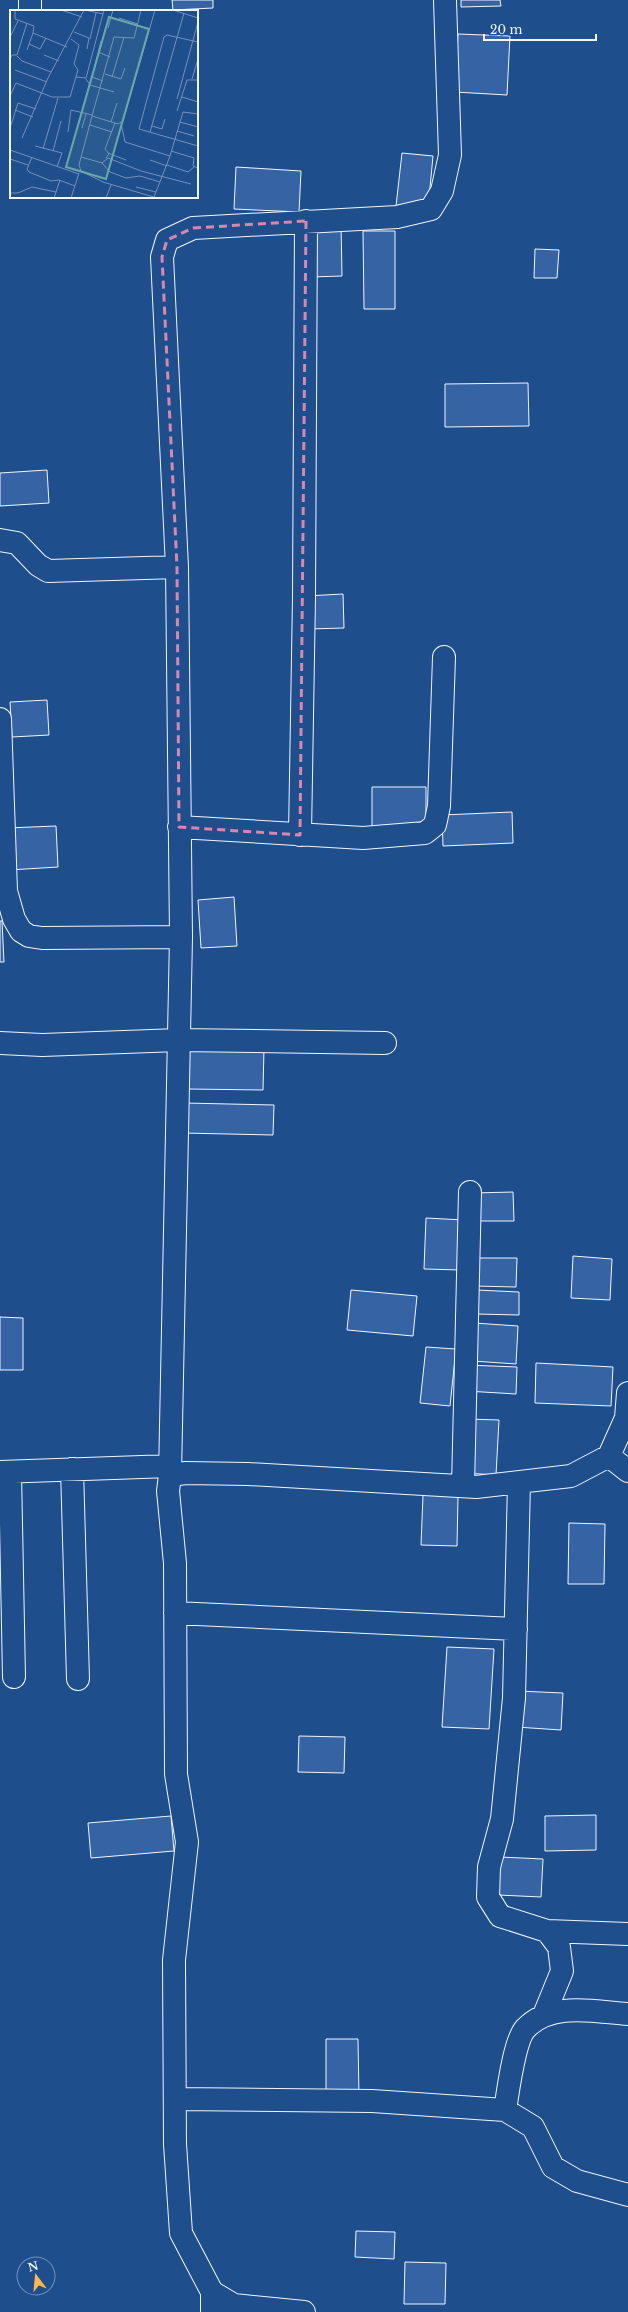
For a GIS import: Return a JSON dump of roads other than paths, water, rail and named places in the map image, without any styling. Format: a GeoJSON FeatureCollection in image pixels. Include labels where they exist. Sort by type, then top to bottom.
{"type":"FeatureCollection","features":[{"type":"Feature","properties":{"kind":"street"},"geometry":{"type":"LineString","coordinates":[[304,2312],[212,2302],[181,2233],[177,2192],[174,1960],[187,1842],[176,1774],[175,1563],[168,1491],[170,1470],[180,1040],[180,937],[177,567],[162,291],[162,257],[167,240],[193,228],[397,217],[431,209],[442,191],[450,156],[445,0]]}},
{"type":"Feature","properties":{"kind":"street"},"geometry":{"type":"LineString","coordinates":[[300,834],[304,597],[306,221]]}},
{"type":"Feature","properties":{"kind":"street"},"geometry":{"type":"LineString","coordinates":[[0,540],[17,543],[38,564],[48,571],[177,567]]}},
{"type":"Feature","properties":{"kind":"street"},"geometry":{"type":"LineString","coordinates":[[179,827],[363,838],[425,833],[435,825],[438,806],[444,657]]}},
{"type":"Feature","properties":{"kind":"street"},"geometry":{"type":"LineString","coordinates":[[0,719],[6,891],[14,919],[21,931],[29,936],[42,938],[180,937]]}},
{"type":"Feature","properties":{"kind":"street"},"geometry":{"type":"LineString","coordinates":[[0,1043],[42,1045],[180,1040],[385,1043]]}},
{"type":"Feature","properties":{"kind":"street"},"geometry":{"type":"LineString","coordinates":[[463,1486],[470,1192]]}},
{"type":"Feature","properties":{"kind":"street"},"geometry":{"type":"LineString","coordinates":[[14,1677],[5,1472],[72,1469],[170,1470],[186,1473],[248,1474],[476,1487],[571,1476],[609,1456],[626,1418],[628,1392]]}},
{"type":"Feature","properties":{"kind":"street"},"geometry":{"type":"LineString","coordinates":[[609,1456],[628,1471]]}},
{"type":"Feature","properties":{"kind":"street"},"geometry":{"type":"LineString","coordinates":[[72,1469],[78,1679]]}},
{"type":"Feature","properties":{"kind":"street"},"geometry":{"type":"LineString","coordinates":[[519,1482],[514,1698],[502,1819],[489,1868],[488,1897],[500,1916],[548,1931],[628,1934]]}},
{"type":"Feature","properties":{"kind":"street"},"geometry":{"type":"LineString","coordinates":[[175,1613],[516,1629]]}},
{"type":"Feature","properties":{"kind":"street"},"geometry":{"type":"LineString","coordinates":[[544,2015],[562,1972],[559,1947],[548,1931]]}},
{"type":"Feature","properties":{"kind":"street"},"geometry":{"type":"LineString","coordinates":[[505,2110],[514,2060],[524,2030],[544,2015],[572,2010],[628,2014]]}},
{"type":"Feature","properties":{"kind":"street"},"geometry":{"type":"LineString","coordinates":[[175,2099],[372,2101],[505,2110],[533,2127],[552,2167],[577,2181],[628,2195]]}}]}
